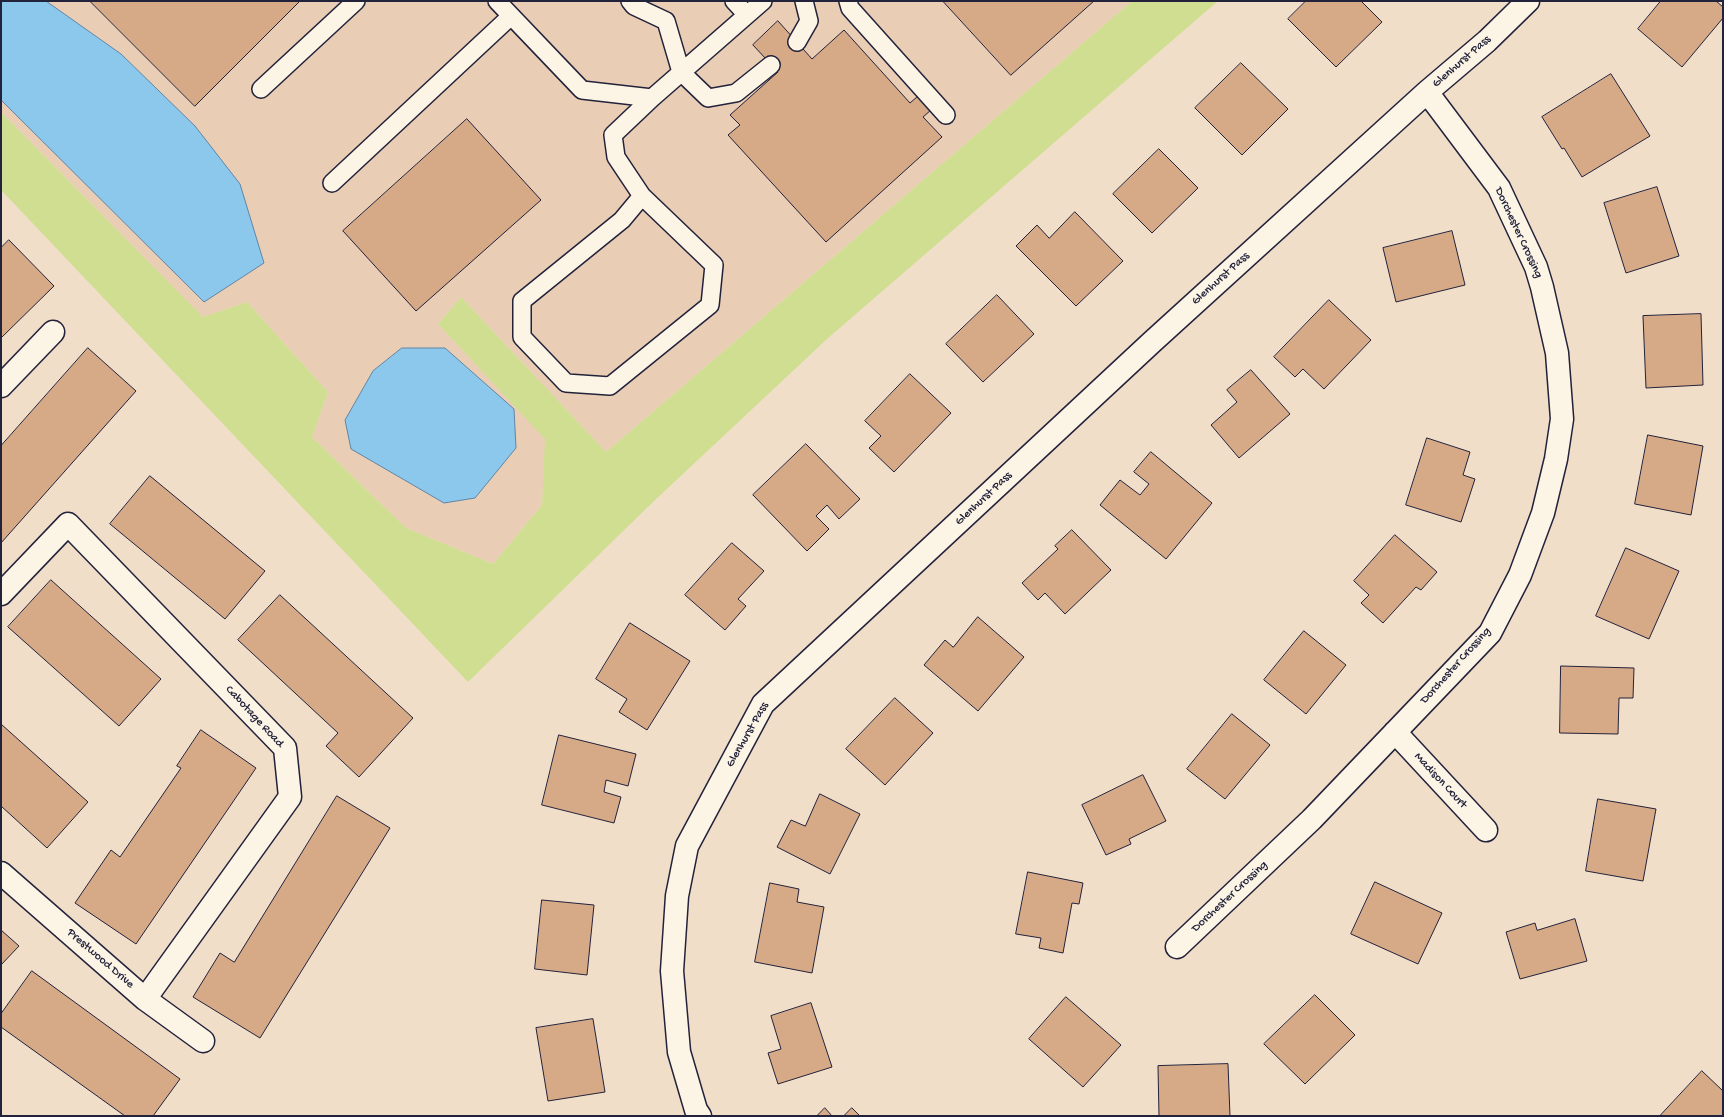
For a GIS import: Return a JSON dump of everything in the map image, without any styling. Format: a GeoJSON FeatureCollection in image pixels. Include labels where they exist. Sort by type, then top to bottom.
{"type":"FeatureCollection","features":[{"type":"Feature","properties":{"kind":"street","name":"Glenhurst Pass"},"geometry":{"type":"LineString","coordinates":[[700,1116],[696,1110],[679,1052],[672,971],[676,896],[687,846],[763,704],[1152,342],[1427,92],[1487,41],[1528,1]]}},
{"type":"Feature","properties":{"kind":"street","name":"Dorchester Crossing"},"geometry":{"type":"LineString","coordinates":[[1177,947],[1312,819],[1490,633],[1520,575],[1543,513],[1556,459],[1562,419],[1557,353],[1542,287],[1536,267],[1499,188],[1427,92]]}},
{"type":"Feature","properties":{"kind":"street"},"geometry":{"type":"LineString","coordinates":[[1,386],[53,332]]}},
{"type":"Feature","properties":{"kind":"street","name":"Cabotage Road"},"geometry":{"type":"LineString","coordinates":[[1,594],[68,524],[285,748],[290,797],[145,999]]}},
{"type":"Feature","properties":{"kind":"street","name":"Madison Court"},"geometry":{"type":"LineString","coordinates":[[1395,732],[1486,830]]}},
{"type":"Feature","properties":{"kind":"street","name":"Prestwood Drive"},"geometry":{"type":"LineString","coordinates":[[1,873],[145,999],[203,1040]]}},
{"type":"Feature","properties":{"kind":"lane"},"geometry":{"type":"LineString","coordinates":[[261,89],[356,1]]}},
{"type":"Feature","properties":{"kind":"lane"},"geometry":{"type":"LineString","coordinates":[[497,1],[582,90],[652,98]]}},
{"type":"Feature","properties":{"kind":"lane"},"geometry":{"type":"LineString","coordinates":[[630,1],[634,6],[666,21],[681,72],[708,98],[736,93],[771,65]]}},
{"type":"Feature","properties":{"kind":"lane"},"geometry":{"type":"LineString","coordinates":[[734,1],[746,15]]}},
{"type":"Feature","properties":{"kind":"lane"},"geometry":{"type":"LineString","coordinates":[[642,196],[622,220],[522,301],[522,337],[566,382],[610,386],[710,305],[714,266],[642,196],[616,157],[613,135],[681,72],[763,1]]}},
{"type":"Feature","properties":{"kind":"lane"},"geometry":{"type":"LineString","coordinates":[[797,42],[809,21],[804,1]]}},
{"type":"Feature","properties":{"kind":"lane"},"geometry":{"type":"LineString","coordinates":[[848,1],[850,8],[946,115]]}},
{"type":"Feature","properties":{"kind":"lane"},"geometry":{"type":"LineString","coordinates":[[332,183],[511,16]]}},
{"type":"Feature","properties":{"kind":"shaded area"},"geometry":{"type":"Polygon","coordinates":[[[1,1],[1132,1],[606,452],[461,297],[438,324],[546,439],[542,505],[493,564],[406,528],[312,437],[328,392],[247,302],[203,317],[1,112],[1,1]]]}},
{"type":"Feature","properties":{"kind":"green space"},"geometry":{"type":"Polygon","coordinates":[[[1132,1],[1218,1],[827,339],[653,502],[468,682],[1,190],[1,112],[203,317],[247,302],[328,392],[312,437],[406,528],[493,564],[542,505],[545,439],[438,324],[461,297],[606,452],[1132,1]]]}},
{"type":"Feature","properties":{"kind":"water"},"geometry":{"type":"Polygon","coordinates":[[[1,1],[46,1],[121,54],[195,126],[240,184],[264,263],[204,302],[1,100],[1,1]]]}},
{"type":"Feature","properties":{"kind":"water"},"geometry":{"type":"Polygon","coordinates":[[[402,348],[445,348],[514,409],[516,448],[475,498],[444,503],[351,449],[345,420],[373,371],[402,348]]]}},
{"type":"Feature","properties":{"kind":"building"},"geometry":{"type":"Polygon","coordinates":[[[90,1],[300,1],[195,106],[90,1]]]}},
{"type":"Feature","properties":{"kind":"building"},"geometry":{"type":"Polygon","coordinates":[[[943,1],[1094,1],[1011,75],[943,1]]]}},
{"type":"Feature","properties":{"kind":"building"},"geometry":{"type":"Polygon","coordinates":[[[1306,1],[1361,1],[1382,22],[1336,67],[1288,19],[1306,1]]]}},
{"type":"Feature","properties":{"kind":"building"},"geometry":{"type":"Polygon","coordinates":[[[1661,1],[1716,1],[1723,7],[1723,18],[1682,67],[1638,29],[1661,1]]]}},
{"type":"Feature","properties":{"kind":"building"},"geometry":{"type":"Polygon","coordinates":[[[778,21],[812,59],[844,30],[910,103],[918,96],[931,110],[923,117],[942,137],[826,242],[728,135],[740,125],[730,115],[778,72],[753,45],[778,21]]]}},
{"type":"Feature","properties":{"kind":"building"},"geometry":{"type":"Polygon","coordinates":[[[1241,63],[1288,109],[1242,155],[1195,108],[1241,63]]]}},
{"type":"Feature","properties":{"kind":"building"},"geometry":{"type":"Polygon","coordinates":[[[1611,74],[1650,136],[1582,177],[1542,117],[1611,74]]]}},
{"type":"Feature","properties":{"kind":"building"},"geometry":{"type":"Polygon","coordinates":[[[467,119],[541,200],[416,311],[343,231],[467,119]]]}},
{"type":"Feature","properties":{"kind":"building"},"geometry":{"type":"Polygon","coordinates":[[[1159,149],[1198,188],[1152,233],[1113,194],[1159,149]]]}},
{"type":"Feature","properties":{"kind":"building"},"geometry":{"type":"Polygon","coordinates":[[[1657,187],[1679,256],[1626,273],[1604,203],[1657,187]]]}},
{"type":"Feature","properties":{"kind":"building"},"geometry":{"type":"Polygon","coordinates":[[[1075,212],[1123,261],[1076,306],[1016,246],[1037,225],[1049,238],[1075,212]]]}},
{"type":"Feature","properties":{"kind":"building"},"geometry":{"type":"Polygon","coordinates":[[[1452,231],[1465,285],[1396,302],[1383,248],[1452,231]]]}},
{"type":"Feature","properties":{"kind":"building"},"geometry":{"type":"Polygon","coordinates":[[[9,240],[54,286],[1,338],[1,248],[9,240]]]}},
{"type":"Feature","properties":{"kind":"building"},"geometry":{"type":"Polygon","coordinates":[[[997,295],[1034,334],[983,382],[946,344],[997,295]]]}},
{"type":"Feature","properties":{"kind":"building"},"geometry":{"type":"Polygon","coordinates":[[[1329,300],[1371,340],[1324,389],[1303,369],[1295,377],[1274,357],[1329,300]]]}},
{"type":"Feature","properties":{"kind":"building"},"geometry":{"type":"Polygon","coordinates":[[[1701,314],[1703,385],[1646,388],[1643,316],[1701,314]]]}},
{"type":"Feature","properties":{"kind":"building"},"geometry":{"type":"Polygon","coordinates":[[[88,348],[136,391],[1,543],[1,446],[88,348]]]}},
{"type":"Feature","properties":{"kind":"building"},"geometry":{"type":"Polygon","coordinates":[[[1251,370],[1290,414],[1239,458],[1211,425],[1237,402],[1227,390],[1251,370]]]}},
{"type":"Feature","properties":{"kind":"building"},"geometry":{"type":"Polygon","coordinates":[[[910,374],[951,413],[894,472],[869,448],[881,436],[865,421],[910,374]]]}},
{"type":"Feature","properties":{"kind":"building"},"geometry":{"type":"Polygon","coordinates":[[[1648,435],[1703,446],[1691,515],[1635,504],[1648,435]]]}},
{"type":"Feature","properties":{"kind":"building"},"geometry":{"type":"Polygon","coordinates":[[[1427,438],[1470,452],[1463,475],[1475,479],[1461,522],[1406,505],[1427,438]]]}},
{"type":"Feature","properties":{"kind":"building"},"geometry":{"type":"Polygon","coordinates":[[[806,444],[860,499],[839,519],[827,505],[816,516],[829,529],[807,551],[753,495],[806,444]]]}},
{"type":"Feature","properties":{"kind":"building"},"geometry":{"type":"Polygon","coordinates":[[[1151,452],[1212,503],[1166,559],[1100,505],[1120,480],[1140,495],[1149,484],[1134,472],[1151,452]]]}},
{"type":"Feature","properties":{"kind":"building"},"geometry":{"type":"Polygon","coordinates":[[[150,476],[265,571],[225,619],[110,524],[150,476]]]}},
{"type":"Feature","properties":{"kind":"building"},"geometry":{"type":"Polygon","coordinates":[[[1072,530],[1111,570],[1065,614],[1045,593],[1038,600],[1022,583],[1058,549],[1055,546],[1072,530]]]}},
{"type":"Feature","properties":{"kind":"building"},"geometry":{"type":"Polygon","coordinates":[[[1395,535],[1437,572],[1421,590],[1416,587],[1383,623],[1361,603],[1369,595],[1354,581],[1395,535]]]}},
{"type":"Feature","properties":{"kind":"building"},"geometry":{"type":"Polygon","coordinates":[[[732,543],[764,571],[738,599],[746,606],[725,630],[685,595],[732,543]]]}},
{"type":"Feature","properties":{"kind":"building"},"geometry":{"type":"Polygon","coordinates":[[[1626,548],[1679,571],[1649,639],[1596,616],[1626,548]]]}},
{"type":"Feature","properties":{"kind":"building"},"geometry":{"type":"Polygon","coordinates":[[[51,580],[161,679],[119,726],[8,627],[51,580]]]}},
{"type":"Feature","properties":{"kind":"building"},"geometry":{"type":"Polygon","coordinates":[[[280,595],[413,718],[359,777],[326,746],[338,733],[238,640],[280,595]]]}},
{"type":"Feature","properties":{"kind":"building"},"geometry":{"type":"Polygon","coordinates":[[[978,617],[1024,657],[978,711],[924,665],[945,640],[953,647],[978,617]]]}},
{"type":"Feature","properties":{"kind":"building"},"geometry":{"type":"Polygon","coordinates":[[[630,623],[690,661],[647,730],[619,712],[627,699],[596,679],[630,623]]]}},
{"type":"Feature","properties":{"kind":"building"},"geometry":{"type":"Polygon","coordinates":[[[1304,631],[1346,665],[1306,714],[1264,680],[1304,631]]]}},
{"type":"Feature","properties":{"kind":"building"},"geometry":{"type":"Polygon","coordinates":[[[1561,666],[1634,668],[1633,698],[1619,698],[1618,734],[1560,733],[1561,666]]]}},
{"type":"Feature","properties":{"kind":"building"},"geometry":{"type":"Polygon","coordinates":[[[895,698],[933,733],[885,785],[846,749],[895,698]]]}},
{"type":"Feature","properties":{"kind":"building"},"geometry":{"type":"Polygon","coordinates":[[[1232,714],[1270,745],[1225,799],[1187,769],[1232,714]]]}},
{"type":"Feature","properties":{"kind":"building"},"geometry":{"type":"Polygon","coordinates":[[[1,724],[88,802],[47,848],[1,806],[1,724]]]}},
{"type":"Feature","properties":{"kind":"building"},"geometry":{"type":"Polygon","coordinates":[[[201,730],[256,768],[136,944],[75,903],[111,850],[120,857],[181,768],[177,766],[201,730]]]}},
{"type":"Feature","properties":{"kind":"building"},"geometry":{"type":"Polygon","coordinates":[[[559,735],[636,754],[628,786],[606,780],[604,792],[621,797],[614,823],[542,805],[559,735]]]}},
{"type":"Feature","properties":{"kind":"building"},"geometry":{"type":"Polygon","coordinates":[[[1143,775],[1166,821],[1129,839],[1131,844],[1106,855],[1082,805],[1143,775]]]}},
{"type":"Feature","properties":{"kind":"building"},"geometry":{"type":"Polygon","coordinates":[[[820,794],[860,814],[830,874],[777,847],[791,820],[805,826],[820,794]]]}},
{"type":"Feature","properties":{"kind":"building"},"geometry":{"type":"Polygon","coordinates":[[[337,796],[390,828],[260,1038],[193,997],[220,953],[234,962],[337,796]]]}},
{"type":"Feature","properties":{"kind":"building"},"geometry":{"type":"Polygon","coordinates":[[[1598,799],[1656,809],[1643,881],[1586,871],[1598,799]]]}},
{"type":"Feature","properties":{"kind":"building"},"geometry":{"type":"Polygon","coordinates":[[[1028,872],[1083,883],[1079,904],[1072,903],[1063,953],[1039,948],[1041,938],[1016,934],[1028,872]]]}},
{"type":"Feature","properties":{"kind":"building"},"geometry":{"type":"Polygon","coordinates":[[[1375,882],[1442,913],[1418,964],[1351,934],[1375,882]]]}},
{"type":"Feature","properties":{"kind":"building"},"geometry":{"type":"Polygon","coordinates":[[[770,883],[799,889],[797,902],[824,907],[812,973],[755,962],[770,883]]]}},
{"type":"Feature","properties":{"kind":"building"},"geometry":{"type":"Polygon","coordinates":[[[542,900],[594,905],[587,975],[535,969],[542,900]]]}},
{"type":"Feature","properties":{"kind":"building"},"geometry":{"type":"Polygon","coordinates":[[[1575,919],[1587,961],[1520,979],[1506,932],[1535,923],[1537,930],[1575,919]]]}},
{"type":"Feature","properties":{"kind":"building"},"geometry":{"type":"Polygon","coordinates":[[[1,930],[19,946],[1,965],[1,930]]]}},
{"type":"Feature","properties":{"kind":"building"},"geometry":{"type":"Polygon","coordinates":[[[32,971],[180,1079],[153,1116],[125,1116],[1,1027],[1,1014],[32,971]]]}},
{"type":"Feature","properties":{"kind":"building"},"geometry":{"type":"Polygon","coordinates":[[[1315,995],[1355,1035],[1305,1084],[1264,1044],[1315,995]]]}},
{"type":"Feature","properties":{"kind":"building"},"geometry":{"type":"Polygon","coordinates":[[[1066,997],[1121,1045],[1083,1087],[1029,1039],[1066,997]]]}},
{"type":"Feature","properties":{"kind":"building"},"geometry":{"type":"Polygon","coordinates":[[[811,1003],[832,1067],[778,1084],[768,1053],[781,1049],[771,1016],[811,1003]]]}},
{"type":"Feature","properties":{"kind":"building"},"geometry":{"type":"Polygon","coordinates":[[[593,1019],[605,1092],[548,1101],[536,1028],[593,1019]]]}},
{"type":"Feature","properties":{"kind":"building"},"geometry":{"type":"Polygon","coordinates":[[[1228,1064],[1230,1116],[1159,1116],[1158,1066],[1228,1064]]]}},
{"type":"Feature","properties":{"kind":"building"},"geometry":{"type":"Polygon","coordinates":[[[1702,1071],[1723,1091],[1723,1116],[1660,1116],[1702,1071]]]}},
{"type":"Feature","properties":{"kind":"building"},"geometry":{"type":"Polygon","coordinates":[[[825,1108],[832,1116],[817,1116],[825,1108]]]}},
{"type":"Feature","properties":{"kind":"building"},"geometry":{"type":"Polygon","coordinates":[[[852,1108],[860,1116],[844,1116],[852,1108]]]}}]}
